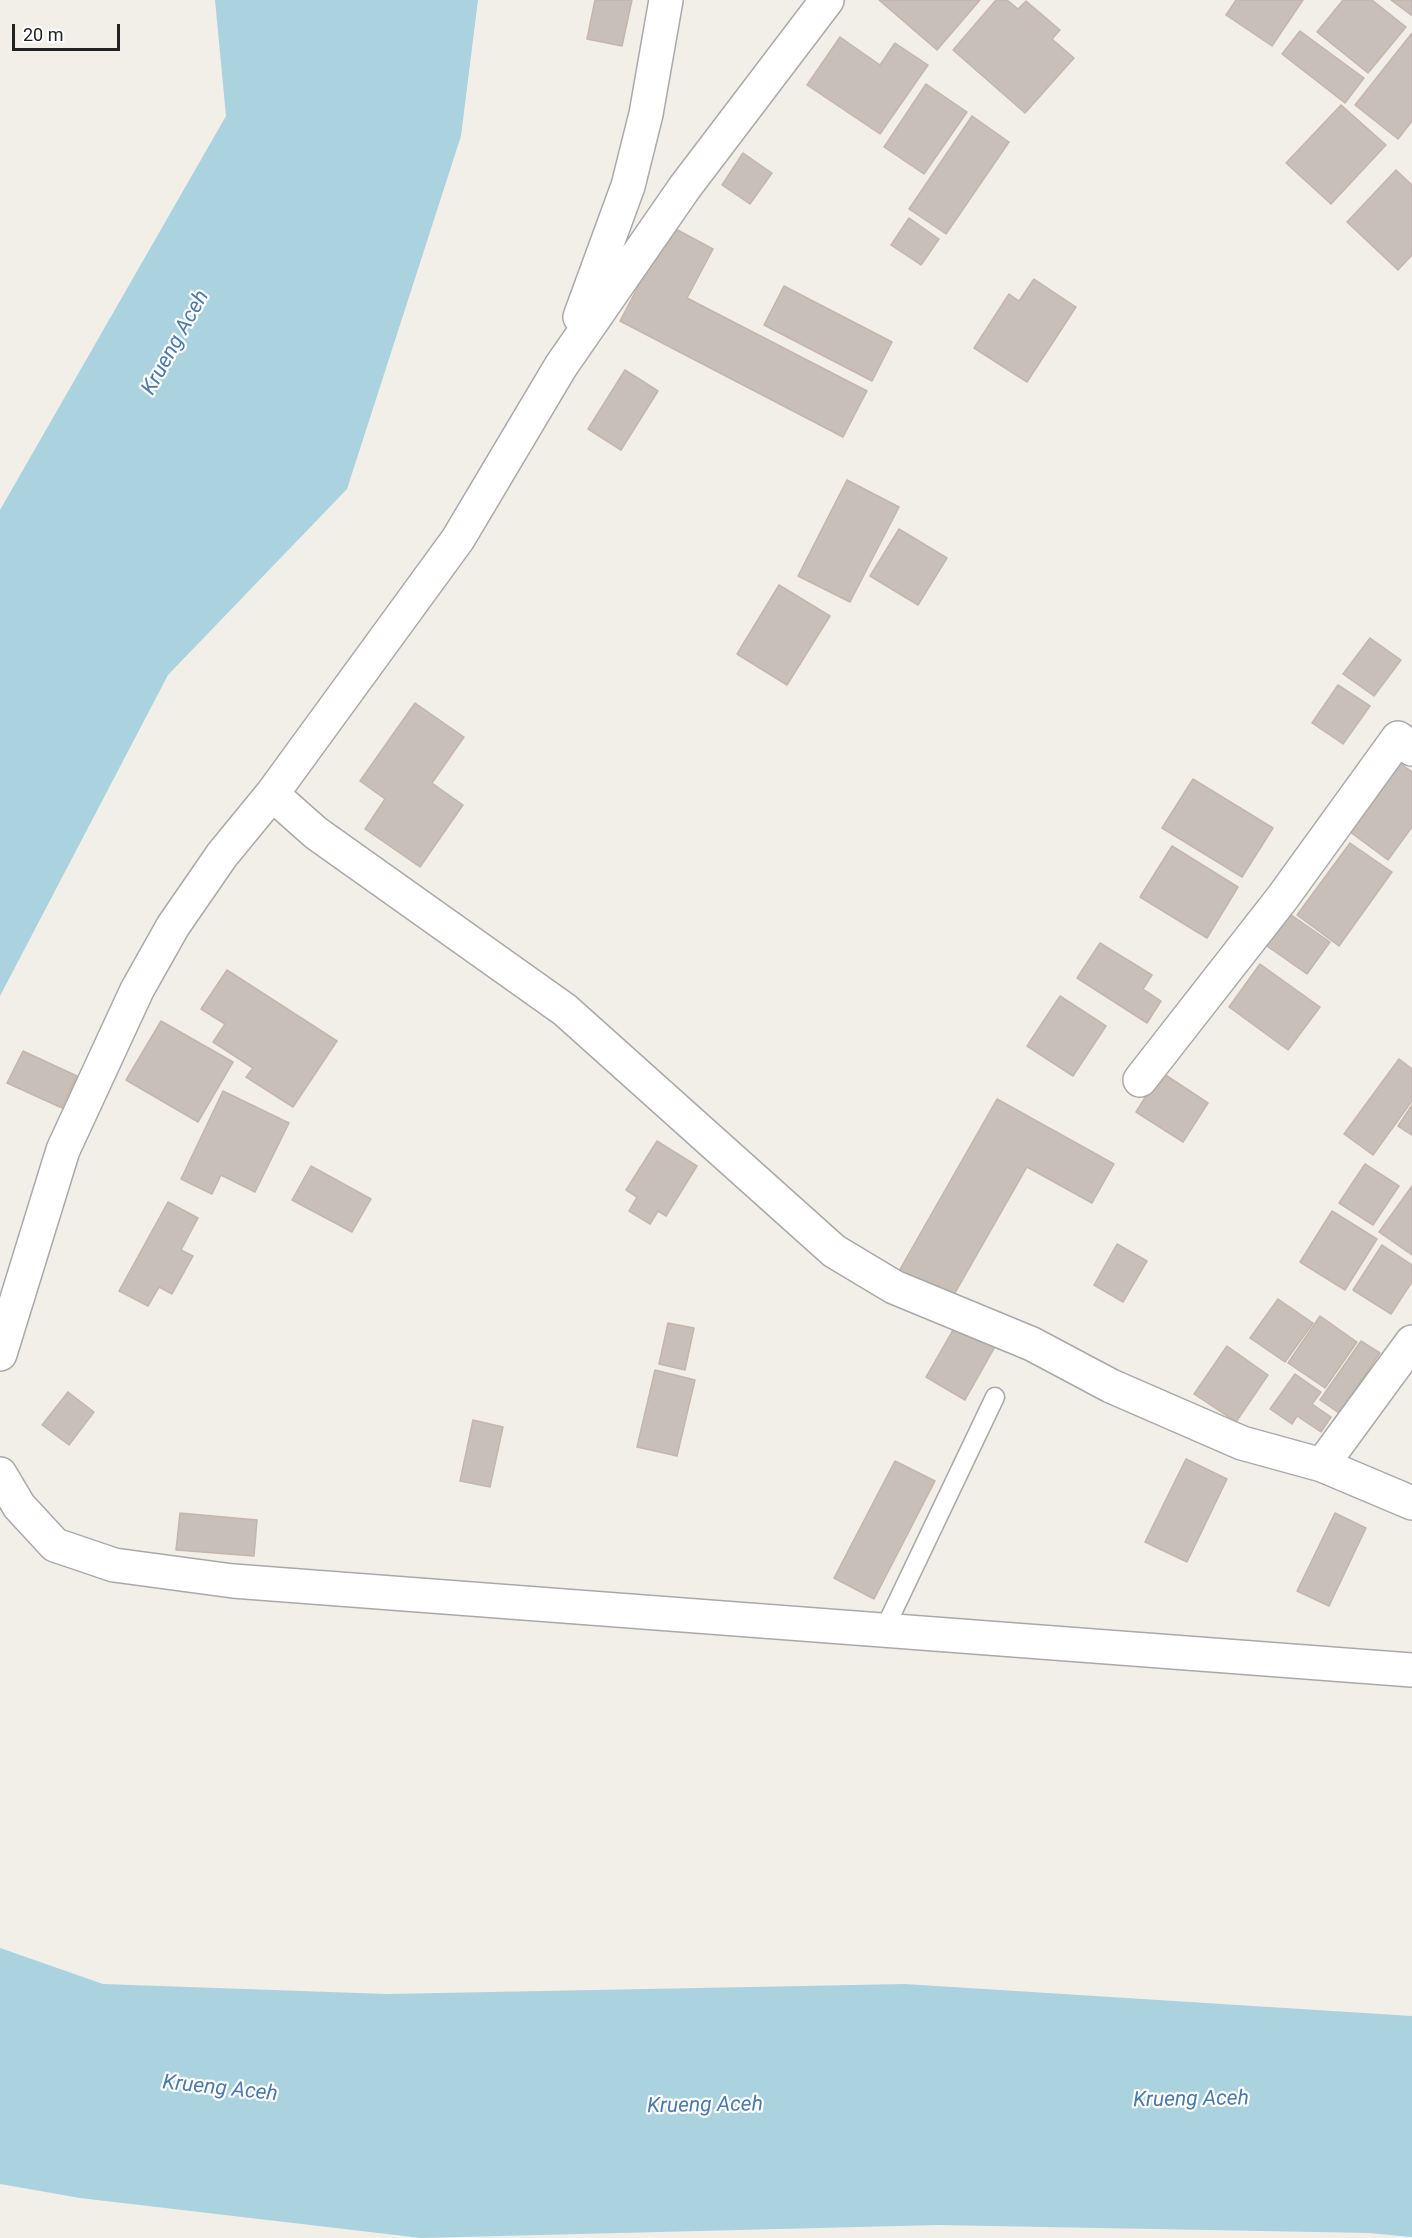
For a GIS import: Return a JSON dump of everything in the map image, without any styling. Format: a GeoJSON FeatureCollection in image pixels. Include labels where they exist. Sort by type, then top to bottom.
{"type":"FeatureCollection","features":[{"type":"Feature","properties":{"kind":"street"},"geometry":{"type":"LineString","coordinates":[[561,366],[628,186],[646,114],[666,0]]}},
{"type":"Feature","properties":{"kind":"street"},"geometry":{"type":"LineString","coordinates":[[0,1353],[63,1150],[137,990],[191,899],[222,855],[272,794],[458,538],[561,366],[685,187],[827,0]]}},
{"type":"Feature","properties":{"kind":"street"},"geometry":{"type":"LineString","coordinates":[[1140,1080],[1407,736]]}},
{"type":"Feature","properties":{"kind":"street"},"geometry":{"type":"LineString","coordinates":[[272,794],[316,832],[565,1010],[834,1251],[894,1287],[1032,1344],[1122,1391],[1242,1443],[1322,1465],[1412,1503]]}},
{"type":"Feature","properties":{"kind":"street"},"geometry":{"type":"LineString","coordinates":[[1322,1465],[1412,1342]]}},
{"type":"Feature","properties":{"kind":"street"},"geometry":{"type":"LineString","coordinates":[[0,1474],[20,1506],[55,1545],[114,1565],[233,1581],[883,1632],[1327,1661],[1412,1670]]}},
{"type":"Feature","properties":{"kind":"lane"},"geometry":{"type":"LineString","coordinates":[[883,1632],[995,1397]]}},
{"type":"Feature","properties":{"kind":"water","name":"Krueng Aceh"},"geometry":{"type":"Polygon","coordinates":[[[215,0],[478,0],[461,136],[347,489],[168,675],[0,996],[0,510],[226,116],[215,0]]]}},
{"type":"Feature","properties":{"kind":"water","name":"Krueng Aceh"},"geometry":{"type":"Polygon","coordinates":[[[0,1948],[103,1984],[387,1994],[905,1984],[1412,2016],[1412,2237],[1369,2233],[938,2225],[421,2238],[80,2198],[0,2184],[0,1948]]]}},
{"type":"Feature","properties":{"kind":"building"},"geometry":{"type":"Polygon","coordinates":[[[595,0],[632,0],[622,46],[587,39],[595,0]]]}},
{"type":"Feature","properties":{"kind":"building"},"geometry":{"type":"Polygon","coordinates":[[[879,0],[980,0],[937,50],[879,0]]]}},
{"type":"Feature","properties":{"kind":"building"},"geometry":{"type":"Polygon","coordinates":[[[996,0],[1007,0],[1018,9],[1026,1],[1060,30],[1052,39],[1074,58],[1025,113],[953,50],[996,0]]]}},
{"type":"Feature","properties":{"kind":"building"},"geometry":{"type":"Polygon","coordinates":[[[1236,0],[1303,0],[1272,46],[1226,15],[1236,0]]]}},
{"type":"Feature","properties":{"kind":"building"},"geometry":{"type":"Polygon","coordinates":[[[1343,0],[1372,0],[1406,27],[1368,73],[1317,32],[1343,0]]]}},
{"type":"Feature","properties":{"kind":"building"},"geometry":{"type":"Polygon","coordinates":[[[1391,0],[1412,0],[1412,14],[1411,15],[1391,0]]]}},
{"type":"Feature","properties":{"kind":"building"},"geometry":{"type":"Polygon","coordinates":[[[1300,31],[1364,78],[1345,103],[1282,54],[1300,31]]]}},
{"type":"Feature","properties":{"kind":"building"},"geometry":{"type":"Polygon","coordinates":[[[1412,33],[1412,121],[1398,139],[1355,105],[1412,33]]]}},
{"type":"Feature","properties":{"kind":"building"},"geometry":{"type":"Polygon","coordinates":[[[840,37],[880,65],[895,43],[928,65],[880,134],[807,85],[840,37]]]}},
{"type":"Feature","properties":{"kind":"building"},"geometry":{"type":"Polygon","coordinates":[[[926,84],[967,112],[924,174],[884,147],[926,84]]]}},
{"type":"Feature","properties":{"kind":"building"},"geometry":{"type":"Polygon","coordinates":[[[1341,105],[1386,145],[1331,204],[1286,163],[1341,105]]]}},
{"type":"Feature","properties":{"kind":"building"},"geometry":{"type":"Polygon","coordinates":[[[972,116],[1009,142],[946,234],[909,209],[972,116]]]}},
{"type":"Feature","properties":{"kind":"building"},"geometry":{"type":"Polygon","coordinates":[[[743,153],[772,173],[750,204],[722,185],[743,153]]]}},
{"type":"Feature","properties":{"kind":"building"},"geometry":{"type":"Polygon","coordinates":[[[1396,170],[1412,185],[1412,255],[1398,270],[1347,222],[1396,170]]]}},
{"type":"Feature","properties":{"kind":"building"},"geometry":{"type":"Polygon","coordinates":[[[909,218],[939,239],[921,265],[891,245],[909,218]]]}},
{"type":"Feature","properties":{"kind":"building"},"geometry":{"type":"Polygon","coordinates":[[[670,226],[713,249],[687,298],[867,391],[843,437],[620,321],[670,226]]]}},
{"type":"Feature","properties":{"kind":"building"},"geometry":{"type":"Polygon","coordinates":[[[1034,279],[1076,307],[1027,382],[974,348],[1009,294],[1019,301],[1034,279]]]}},
{"type":"Feature","properties":{"kind":"building"},"geometry":{"type":"Polygon","coordinates":[[[784,286],[892,342],[872,381],[764,325],[784,286]]]}},
{"type":"Feature","properties":{"kind":"building"},"geometry":{"type":"Polygon","coordinates":[[[625,370],[658,391],[621,450],[588,429],[625,370]]]}},
{"type":"Feature","properties":{"kind":"building"},"geometry":{"type":"Polygon","coordinates":[[[847,480],[899,507],[850,602],[798,576],[847,480]]]}},
{"type":"Feature","properties":{"kind":"building"},"geometry":{"type":"Polygon","coordinates":[[[899,529],[947,558],[918,605],[870,576],[899,529]]]}},
{"type":"Feature","properties":{"kind":"building"},"geometry":{"type":"Polygon","coordinates":[[[779,585],[830,616],[787,685],[737,654],[779,585]]]}},
{"type":"Feature","properties":{"kind":"building"},"geometry":{"type":"Polygon","coordinates":[[[1370,638],[1401,660],[1374,696],[1343,674],[1370,638]]]}},
{"type":"Feature","properties":{"kind":"building"},"geometry":{"type":"Polygon","coordinates":[[[1338,685],[1370,706],[1343,744],[1312,723],[1338,685]]]}},
{"type":"Feature","properties":{"kind":"building"},"geometry":{"type":"Polygon","coordinates":[[[415,703],[464,737],[432,783],[463,805],[420,867],[365,829],[385,799],[360,781],[415,703]]]}},
{"type":"Feature","properties":{"kind":"building"},"geometry":{"type":"Polygon","coordinates":[[[1393,758],[1412,772],[1412,827],[1388,860],[1342,826],[1393,758]]]}},
{"type":"Feature","properties":{"kind":"building"},"geometry":{"type":"Polygon","coordinates":[[[1193,779],[1273,828],[1242,877],[1162,828],[1193,779]]]}},
{"type":"Feature","properties":{"kind":"building"},"geometry":{"type":"Polygon","coordinates":[[[1350,843],[1392,872],[1339,946],[1297,915],[1350,843]]]}},
{"type":"Feature","properties":{"kind":"building"},"geometry":{"type":"Polygon","coordinates":[[[1172,846],[1238,887],[1207,938],[1140,897],[1172,846]]]}},
{"type":"Feature","properties":{"kind":"building"},"geometry":{"type":"Polygon","coordinates":[[[1287,912],[1330,942],[1307,974],[1264,944],[1287,912]]]}},
{"type":"Feature","properties":{"kind":"building"},"geometry":{"type":"Polygon","coordinates":[[[1100,943],[1152,975],[1143,989],[1161,1001],[1147,1023],[1077,978],[1100,943]]]}},
{"type":"Feature","properties":{"kind":"building"},"geometry":{"type":"Polygon","coordinates":[[[1260,964],[1320,1007],[1288,1050],[1229,1007],[1260,964]]]}},
{"type":"Feature","properties":{"kind":"building"},"geometry":{"type":"Polygon","coordinates":[[[227,970],[337,1041],[293,1107],[246,1077],[253,1068],[213,1042],[225,1024],[201,1009],[227,970]]]}},
{"type":"Feature","properties":{"kind":"building"},"geometry":{"type":"Polygon","coordinates":[[[1060,996],[1106,1026],[1073,1076],[1027,1046],[1060,996]]]}},
{"type":"Feature","properties":{"kind":"building"},"geometry":{"type":"Polygon","coordinates":[[[161,1021],[233,1062],[198,1122],[126,1080],[161,1021]]]}},
{"type":"Feature","properties":{"kind":"building"},"geometry":{"type":"Polygon","coordinates":[[[23,1051],[77,1076],[62,1108],[7,1083],[23,1051]]]}},
{"type":"Feature","properties":{"kind":"building"},"geometry":{"type":"Polygon","coordinates":[[[1399,1059],[1412,1069],[1412,1101],[1373,1155],[1344,1134],[1399,1059]]]}},
{"type":"Feature","properties":{"kind":"building"},"geometry":{"type":"Polygon","coordinates":[[[1161,1072],[1208,1103],[1183,1142],[1136,1112],[1161,1072]]]}},
{"type":"Feature","properties":{"kind":"building"},"geometry":{"type":"Polygon","coordinates":[[[223,1091],[289,1123],[255,1192],[221,1175],[212,1194],[181,1179],[223,1091]]]}},
{"type":"Feature","properties":{"kind":"building"},"geometry":{"type":"Polygon","coordinates":[[[997,1099],[1114,1164],[1092,1203],[1027,1167],[951,1300],[899,1271],[997,1099]]]}},
{"type":"Feature","properties":{"kind":"building"},"geometry":{"type":"Polygon","coordinates":[[[1412,1105],[1412,1135],[1398,1126],[1412,1105]]]}},
{"type":"Feature","properties":{"kind":"building"},"geometry":{"type":"Polygon","coordinates":[[[657,1141],[697,1166],[666,1216],[658,1211],[650,1224],[629,1211],[637,1197],[626,1190],[657,1141]]]}},
{"type":"Feature","properties":{"kind":"building"},"geometry":{"type":"Polygon","coordinates":[[[1365,1164],[1399,1186],[1373,1225],[1339,1203],[1365,1164]]]}},
{"type":"Feature","properties":{"kind":"building"},"geometry":{"type":"Polygon","coordinates":[[[311,1166],[371,1199],[352,1232],[292,1200],[311,1166]]]}},
{"type":"Feature","properties":{"kind":"building"},"geometry":{"type":"Polygon","coordinates":[[[1412,1186],[1412,1255],[1379,1232],[1412,1186]]]}},
{"type":"Feature","properties":{"kind":"building"},"geometry":{"type":"Polygon","coordinates":[[[168,1202],[198,1218],[181,1250],[193,1256],[172,1294],[159,1287],[148,1306],[119,1291],[168,1202]]]}},
{"type":"Feature","properties":{"kind":"building"},"geometry":{"type":"Polygon","coordinates":[[[1332,1211],[1377,1239],[1345,1290],[1300,1262],[1332,1211]]]}},
{"type":"Feature","properties":{"kind":"building"},"geometry":{"type":"Polygon","coordinates":[[[1117,1244],[1147,1261],[1123,1302],[1094,1285],[1117,1244]]]}},
{"type":"Feature","properties":{"kind":"building"},"geometry":{"type":"Polygon","coordinates":[[[1382,1245],[1412,1265],[1412,1282],[1391,1314],[1353,1290],[1382,1245]]]}},
{"type":"Feature","properties":{"kind":"building"},"geometry":{"type":"Polygon","coordinates":[[[1278,1299],[1313,1323],[1285,1362],[1250,1338],[1278,1299]]]}},
{"type":"Feature","properties":{"kind":"building"},"geometry":{"type":"Polygon","coordinates":[[[1320,1316],[1357,1342],[1325,1388],[1288,1363],[1320,1316]]]}},
{"type":"Feature","properties":{"kind":"building"},"geometry":{"type":"Polygon","coordinates":[[[668,1323],[694,1328],[685,1370],[659,1364],[668,1323]]]}},
{"type":"Feature","properties":{"kind":"building"},"geometry":{"type":"Polygon","coordinates":[[[957,1323],[996,1345],[965,1400],[926,1377],[957,1323]]]}},
{"type":"Feature","properties":{"kind":"building"},"geometry":{"type":"Polygon","coordinates":[[[1361,1341],[1380,1353],[1339,1413],[1320,1400],[1361,1341]]]}},
{"type":"Feature","properties":{"kind":"building"},"geometry":{"type":"Polygon","coordinates":[[[1227,1346],[1268,1375],[1236,1422],[1194,1394],[1227,1346]]]}},
{"type":"Feature","properties":{"kind":"building"},"geometry":{"type":"Polygon","coordinates":[[[655,1370],[695,1380],[677,1456],[637,1447],[655,1370]]]}},
{"type":"Feature","properties":{"kind":"building"},"geometry":{"type":"Polygon","coordinates":[[[1295,1374],[1321,1392],[1312,1404],[1331,1417],[1321,1432],[1297,1416],[1292,1424],[1270,1409],[1295,1374]]]}},
{"type":"Feature","properties":{"kind":"building"},"geometry":{"type":"Polygon","coordinates":[[[68,1392],[94,1412],[69,1445],[42,1425],[68,1392]]]}},
{"type":"Feature","properties":{"kind":"building"},"geometry":{"type":"Polygon","coordinates":[[[473,1420],[503,1427],[490,1487],[460,1481],[473,1420]]]}},
{"type":"Feature","properties":{"kind":"building"},"geometry":{"type":"Polygon","coordinates":[[[1186,1459],[1227,1479],[1187,1562],[1145,1542],[1186,1459]]]}},
{"type":"Feature","properties":{"kind":"building"},"geometry":{"type":"Polygon","coordinates":[[[895,1461],[935,1481],[874,1599],[834,1578],[895,1461]]]}},
{"type":"Feature","properties":{"kind":"building"},"geometry":{"type":"Polygon","coordinates":[[[180,1513],[257,1520],[254,1556],[176,1550],[180,1513]]]}},
{"type":"Feature","properties":{"kind":"building"},"geometry":{"type":"Polygon","coordinates":[[[1335,1513],[1366,1528],[1329,1606],[1297,1591],[1335,1513]]]}}]}
